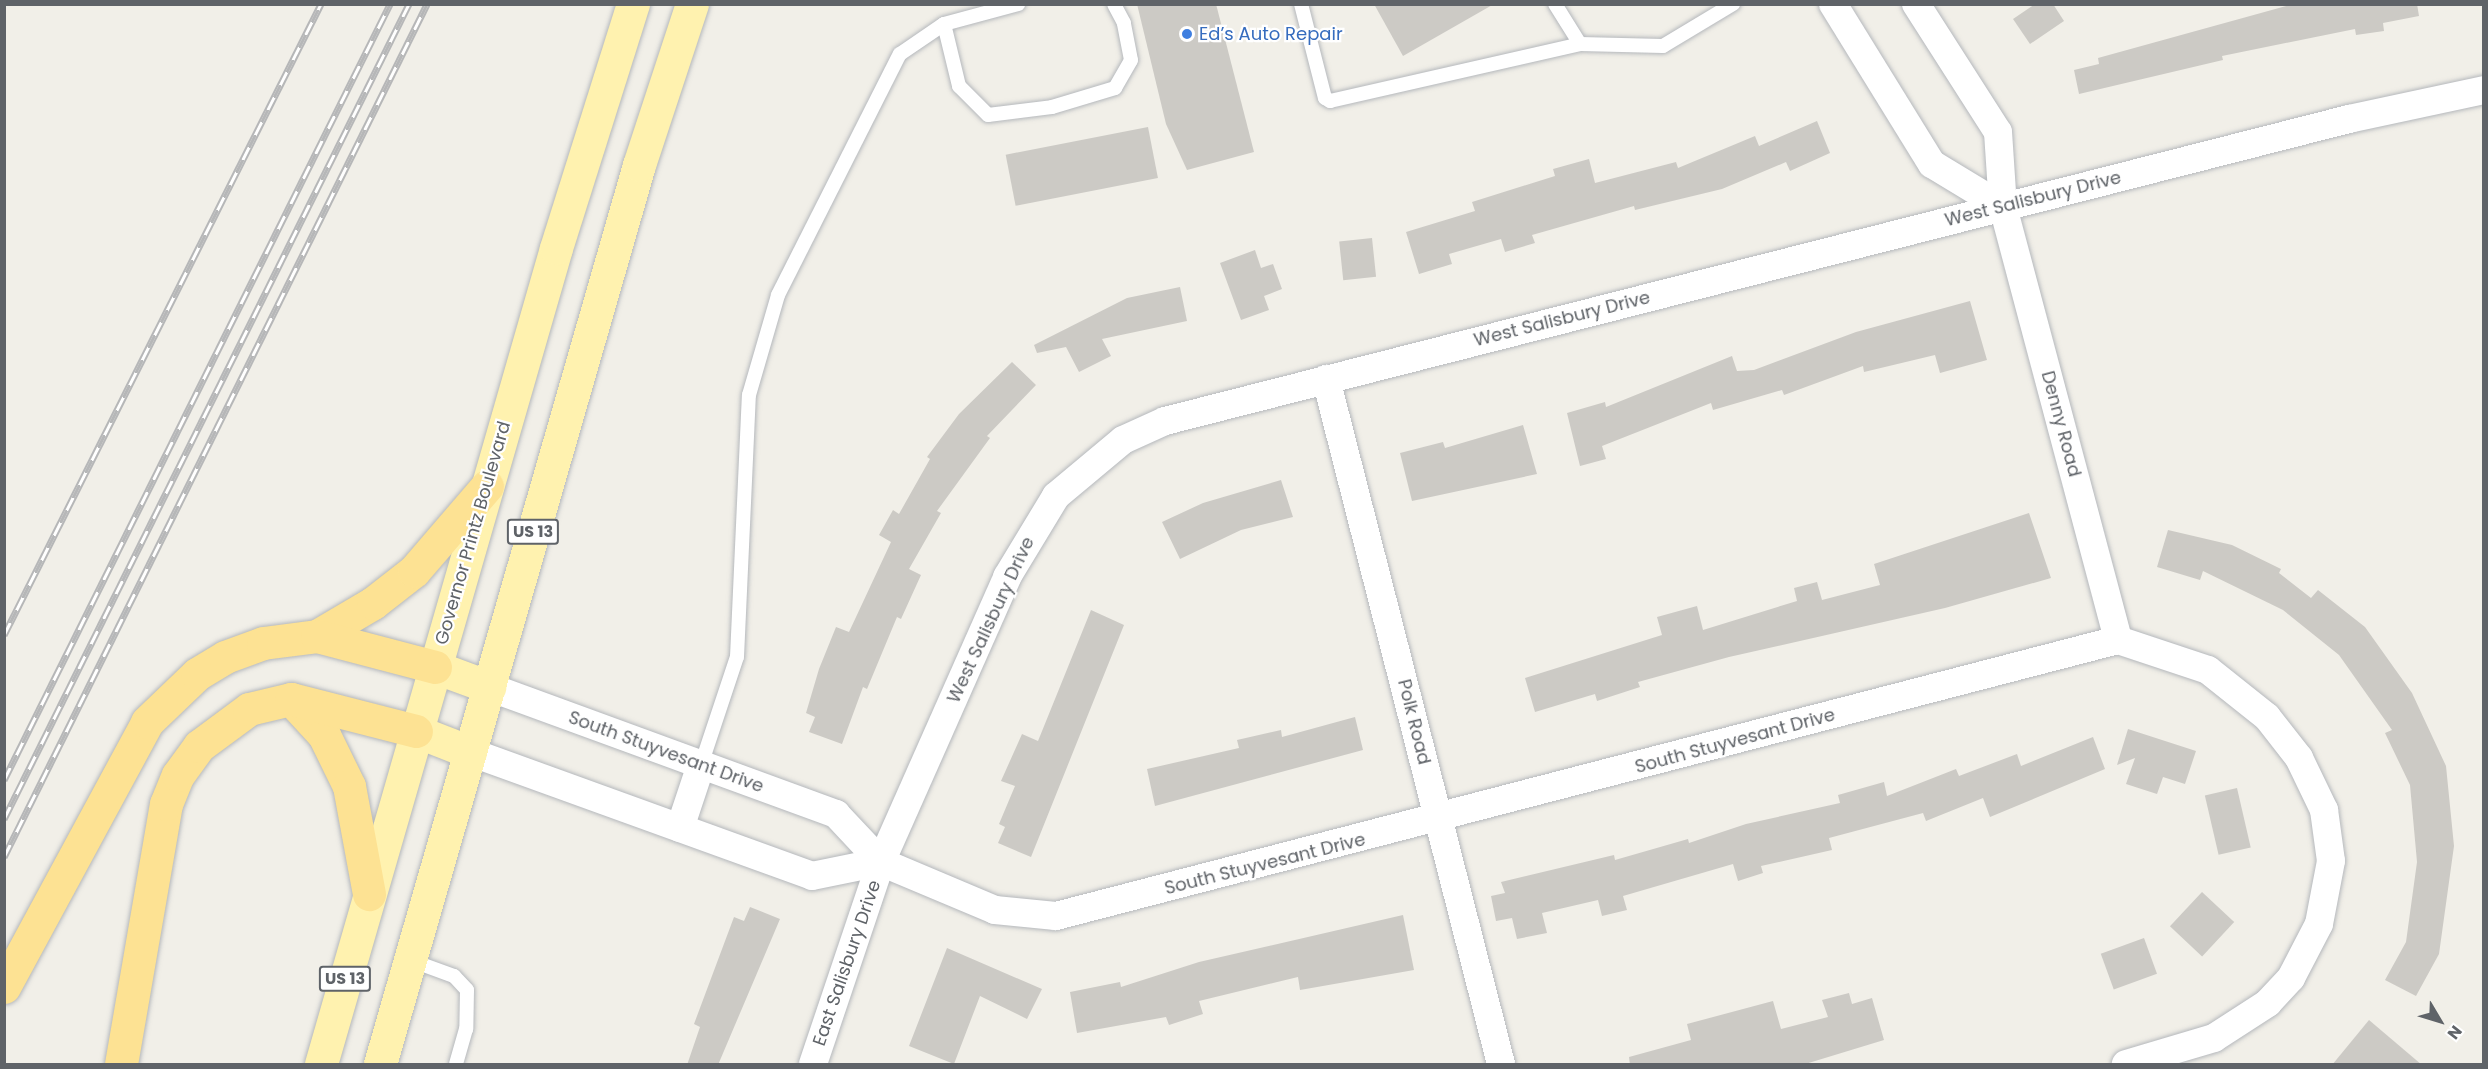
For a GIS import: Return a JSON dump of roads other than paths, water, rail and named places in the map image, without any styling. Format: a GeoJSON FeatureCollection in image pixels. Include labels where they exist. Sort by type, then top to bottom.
{"type":"FeatureCollection","features":[{"type":"Feature","properties":{"kind":"highway"},"geometry":{"type":"LineString","coordinates":[[317,636],[374,603],[414,572],[487,486]]}},
{"type":"Feature","properties":{"kind":"highway"},"geometry":{"type":"LineString","coordinates":[[4,987],[147,722],[171,696],[225,657],[263,643],[317,636],[435,667]]}},
{"type":"Feature","properties":{"kind":"highway"},"geometry":{"type":"LineString","coordinates":[[291,699],[324,735],[349,786],[369,894]]}},
{"type":"Feature","properties":{"kind":"highway"},"geometry":{"type":"LineString","coordinates":[[121,1065],[154,855],[178,775],[217,729],[249,709],[291,699],[416,731]]}},
{"type":"Feature","properties":{"kind":"main road","name":"Governor Printz Boulevard"},"geometry":{"type":"LineString","coordinates":[[321,1065],[487,486],[633,4]]}},
{"type":"Feature","properties":{"kind":"main road","name":"US 13"},"geometry":{"type":"LineString","coordinates":[[380,1065],[639,165],[692,4]]}},
{"type":"Feature","properties":{"kind":"main road","name":"South Stuyvesant Drive"},"geometry":{"type":"LineString","coordinates":[[435,667],[489,687]]}},
{"type":"Feature","properties":{"kind":"main road"},"geometry":{"type":"LineString","coordinates":[[416,731],[470,752]]}},
{"type":"Feature","properties":{"kind":"street"},"geometry":{"type":"LineString","coordinates":[[1833,4],[1932,164],[2003,207]]}},
{"type":"Feature","properties":{"kind":"street","name":"Denny Road"},"geometry":{"type":"LineString","coordinates":[[1916,4],[1998,132],[2003,207],[2118,640]]}},
{"type":"Feature","properties":{"kind":"street","name":"West Salisbury Drive"},"geometry":{"type":"LineString","coordinates":[[881,862],[1007,577],[1056,496],[1123,440],[1165,421],[1326,379],[2349,119],[2484,90]]}},
{"type":"Feature","properties":{"kind":"street","name":"Polk Road"},"geometry":{"type":"LineString","coordinates":[[1326,379],[1502,1065]]}},
{"type":"Feature","properties":{"kind":"street","name":"South Stuyvesant Drive"},"geometry":{"type":"LineString","coordinates":[[489,687],[836,814],[881,862],[995,910],[1056,916],[1439,819],[2118,640]]}},
{"type":"Feature","properties":{"kind":"street"},"geometry":{"type":"LineString","coordinates":[[2118,640],[2208,670],[2267,717],[2299,758],[2324,810],[2331,861],[2319,924],[2291,978],[2268,1003],[2214,1038],[2126,1065]]}},
{"type":"Feature","properties":{"kind":"street"},"geometry":{"type":"LineString","coordinates":[[470,752],[812,876],[881,862]]}},
{"type":"Feature","properties":{"kind":"street"},"geometry":{"type":"LineString","coordinates":[[680,828],[701,765]]}},
{"type":"Feature","properties":{"kind":"street","name":"East Salisbury Drive"},"geometry":{"type":"LineString","coordinates":[[813,1065],[881,862]]}},
{"type":"Feature","properties":{"kind":"lane"},"geometry":{"type":"LineString","coordinates":[[701,765],[737,657],[749,396],[778,296],[900,54],[944,24],[1018,4]]}},
{"type":"Feature","properties":{"kind":"lane"},"geometry":{"type":"LineString","coordinates":[[944,24],[959,86],[988,115],[1052,107],[1115,88],[1131,60],[1124,23],[1114,4]]}},
{"type":"Feature","properties":{"kind":"lane"},"geometry":{"type":"LineString","coordinates":[[1301,4],[1325,98],[1330,101],[1580,44],[1663,46],[1733,4]]}},
{"type":"Feature","properties":{"kind":"lane"},"geometry":{"type":"LineString","coordinates":[[1555,4],[1580,44]]}},
{"type":"Feature","properties":{"kind":"lane"},"geometry":{"type":"LineString","coordinates":[[410,960],[454,976],[467,990],[466,1029],[456,1065]]}},
{"type":"Feature","properties":{"kind":"railway"},"geometry":{"type":"LineString","coordinates":[[4,635],[321,4]]}},
{"type":"Feature","properties":{"kind":"railway"},"geometry":{"type":"LineString","coordinates":[[4,780],[390,4]]}},
{"type":"Feature","properties":{"kind":"railway"},"geometry":{"type":"LineString","coordinates":[[4,819],[409,4]]}},
{"type":"Feature","properties":{"kind":"railway"},"geometry":{"type":"LineString","coordinates":[[4,857],[427,4]]}},
{"type":"Feature","properties":{"kind":"place","name":"Ed’s Auto Repair"},"geometry":{"type":"Point","coordinates":[1187,34]}}]}
